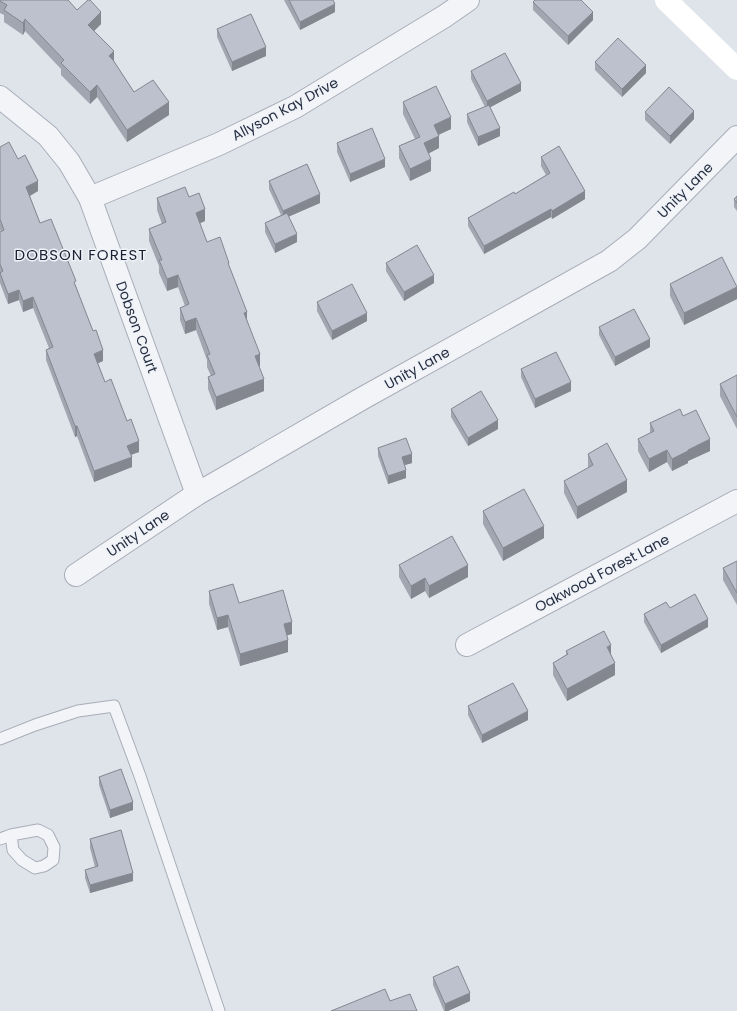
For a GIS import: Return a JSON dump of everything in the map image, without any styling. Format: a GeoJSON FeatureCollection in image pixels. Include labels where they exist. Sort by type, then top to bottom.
{"type":"FeatureCollection","features":[{"type":"Feature","properties":{"kind":"street","name":"Allyson Kay Drive"},"geometry":{"type":"LineString","coordinates":[[90,198],[219,144],[295,107],[445,16],[468,0]]}},
{"type":"Feature","properties":{"kind":"street"},"geometry":{"type":"LineString","coordinates":[[666,0],[737,69]]}},
{"type":"Feature","properties":{"kind":"street","name":"Dobson Court"},"geometry":{"type":"LineString","coordinates":[[0,97],[48,136],[69,162],[90,198],[197,494]]}},
{"type":"Feature","properties":{"kind":"street","name":"Unity Lane"},"geometry":{"type":"LineString","coordinates":[[76,575],[197,494],[609,260],[637,239],[737,137]]}},
{"type":"Feature","properties":{"kind":"street","name":"Oakwood Forest Lane"},"geometry":{"type":"LineString","coordinates":[[467,645],[737,501]]}},
{"type":"Feature","properties":{"kind":"lane"},"geometry":{"type":"LineString","coordinates":[[0,739],[35,725],[78,711],[114,706],[140,776],[219,1011]]}},
{"type":"Feature","properties":{"kind":"lane"},"geometry":{"type":"LineString","coordinates":[[0,839],[11,835]]}},
{"type":"Feature","properties":{"kind":"building"},"geometry":{"type":"Polygon","coordinates":[[[0,0],[68,0],[77,10],[88,0],[90,0],[101,12],[88,25],[114,51],[109,56],[134,92],[153,80],[169,102],[127,130],[97,85],[90,92],[61,63],[64,60],[25,19],[23,23],[4,10],[7,5],[0,0]]]}},
{"type":"Feature","properties":{"kind":"building"},"geometry":{"type":"Polygon","coordinates":[[[289,0],[333,0],[335,4],[300,22],[289,0]]]}},
{"type":"Feature","properties":{"kind":"building"},"geometry":{"type":"Polygon","coordinates":[[[535,0],[581,0],[593,12],[568,36],[533,2],[535,0]]]}},
{"type":"Feature","properties":{"kind":"building"},"geometry":{"type":"Polygon","coordinates":[[[251,14],[266,47],[232,62],[217,29],[251,14]]]}},
{"type":"Feature","properties":{"kind":"building"},"geometry":{"type":"Polygon","coordinates":[[[618,38],[646,65],[622,89],[595,62],[618,38]]]}},
{"type":"Feature","properties":{"kind":"building"},"geometry":{"type":"Polygon","coordinates":[[[505,53],[521,83],[487,101],[471,71],[505,53]]]}},
{"type":"Feature","properties":{"kind":"building"},"geometry":{"type":"Polygon","coordinates":[[[436,86],[451,117],[434,125],[439,136],[424,143],[431,159],[410,169],[399,146],[420,137],[403,102],[436,86]]]}},
{"type":"Feature","properties":{"kind":"building"},"geometry":{"type":"Polygon","coordinates":[[[669,87],[694,111],[670,136],[645,112],[669,87]]]}},
{"type":"Feature","properties":{"kind":"building"},"geometry":{"type":"Polygon","coordinates":[[[489,105],[500,128],[478,137],[467,114],[489,105]]]}},
{"type":"Feature","properties":{"kind":"building"},"geometry":{"type":"Polygon","coordinates":[[[372,128],[385,159],[350,174],[337,143],[372,128]]]}},
{"type":"Feature","properties":{"kind":"building"},"geometry":{"type":"Polygon","coordinates":[[[9,142],[18,159],[25,155],[38,181],[26,187],[40,223],[51,219],[76,281],[74,282],[93,331],[96,330],[103,350],[94,354],[105,382],[111,379],[127,421],[131,419],[139,441],[127,446],[132,457],[94,471],[46,350],[53,347],[33,297],[23,301],[19,290],[8,294],[0,273],[3,271],[0,264],[0,232],[4,230],[0,219],[0,147],[9,142]]]}},
{"type":"Feature","properties":{"kind":"building"},"geometry":{"type":"Polygon","coordinates":[[[559,146],[585,191],[552,211],[551,209],[484,246],[468,218],[514,192],[515,194],[550,173],[541,157],[559,146]]]}},
{"type":"Feature","properties":{"kind":"building"},"geometry":{"type":"Polygon","coordinates":[[[307,164],[320,194],[283,211],[269,181],[307,164]]]}},
{"type":"Feature","properties":{"kind":"building"},"geometry":{"type":"Polygon","coordinates":[[[185,187],[189,197],[199,193],[205,209],[196,213],[207,242],[220,237],[228,263],[247,312],[244,313],[260,354],[255,356],[264,379],[216,397],[208,377],[215,374],[207,355],[210,354],[196,318],[185,322],[180,308],[189,304],[178,275],[167,279],[159,260],[162,260],[149,229],[166,222],[157,198],[185,187]]]}},
{"type":"Feature","properties":{"kind":"building"},"geometry":{"type":"Polygon","coordinates":[[[737,196],[737,203],[734,199],[737,196]]]}},
{"type":"Feature","properties":{"kind":"building"},"geometry":{"type":"Polygon","coordinates":[[[287,213],[297,234],[275,244],[265,223],[287,213]]]}},
{"type":"Feature","properties":{"kind":"building"},"geometry":{"type":"Polygon","coordinates":[[[417,245],[434,275],[404,292],[386,263],[417,245]]]}},
{"type":"Feature","properties":{"kind":"building"},"geometry":{"type":"Polygon","coordinates":[[[722,257],[737,287],[684,313],[670,284],[722,257]]]}},
{"type":"Feature","properties":{"kind":"building"},"geometry":{"type":"Polygon","coordinates":[[[352,284],[367,313],[332,331],[317,302],[352,284]]]}},
{"type":"Feature","properties":{"kind":"building"},"geometry":{"type":"Polygon","coordinates":[[[634,309],[650,339],[615,357],[599,327],[634,309]]]}},
{"type":"Feature","properties":{"kind":"building"},"geometry":{"type":"Polygon","coordinates":[[[556,352],[571,382],[535,399],[521,369],[556,352]]]}},
{"type":"Feature","properties":{"kind":"building"},"geometry":{"type":"Polygon","coordinates":[[[737,375],[737,417],[720,384],[737,375]]]}},
{"type":"Feature","properties":{"kind":"building"},"geometry":{"type":"Polygon","coordinates":[[[481,391],[498,420],[468,438],[451,409],[481,391]]]}},
{"type":"Feature","properties":{"kind":"building"},"geometry":{"type":"Polygon","coordinates":[[[680,409],[683,416],[696,410],[710,439],[672,459],[667,450],[649,459],[638,439],[654,431],[650,423],[680,409]]]}},
{"type":"Feature","properties":{"kind":"building"},"geometry":{"type":"Polygon","coordinates":[[[406,438],[412,454],[402,457],[406,470],[388,476],[378,448],[406,438]]]}},
{"type":"Feature","properties":{"kind":"building"},"geometry":{"type":"Polygon","coordinates":[[[607,443],[627,480],[577,507],[564,481],[593,465],[588,454],[607,443]]]}},
{"type":"Feature","properties":{"kind":"building"},"geometry":{"type":"Polygon","coordinates":[[[524,489],[544,526],[503,548],[483,511],[524,489]]]}},
{"type":"Feature","properties":{"kind":"building"},"geometry":{"type":"Polygon","coordinates":[[[452,536],[468,565],[429,586],[425,578],[411,586],[399,565],[452,536]]]}},
{"type":"Feature","properties":{"kind":"building"},"geometry":{"type":"Polygon","coordinates":[[[737,561],[737,593],[723,568],[737,561]]]}},
{"type":"Feature","properties":{"kind":"building"},"geometry":{"type":"Polygon","coordinates":[[[233,584],[239,603],[283,590],[292,622],[284,624],[288,640],[240,654],[228,615],[217,618],[209,591],[233,584]]]}},
{"type":"Feature","properties":{"kind":"building"},"geometry":{"type":"Polygon","coordinates":[[[695,594],[708,619],[661,645],[644,614],[666,602],[670,608],[695,594]]]}},
{"type":"Feature","properties":{"kind":"building"},"geometry":{"type":"Polygon","coordinates":[[[604,631],[611,645],[607,647],[615,663],[567,689],[553,663],[568,654],[566,651],[604,631]]]}},
{"type":"Feature","properties":{"kind":"building"},"geometry":{"type":"Polygon","coordinates":[[[513,683],[528,711],[482,735],[468,706],[513,683]]]}},
{"type":"Feature","properties":{"kind":"building"},"geometry":{"type":"Polygon","coordinates":[[[121,769],[133,802],[110,810],[99,777],[121,769]]]}},
{"type":"Feature","properties":{"kind":"building"},"geometry":{"type":"Polygon","coordinates":[[[121,830],[133,873],[90,885],[85,870],[98,866],[90,839],[121,830]]]}},
{"type":"Feature","properties":{"kind":"building"},"geometry":{"type":"Polygon","coordinates":[[[458,966],[470,993],[445,1004],[433,977],[458,966]]]}},
{"type":"Feature","properties":{"kind":"building"},"geometry":{"type":"Polygon","coordinates":[[[385,989],[390,1001],[410,994],[417,1011],[331,1011],[385,989]]]}},
{"type":"Feature","properties":{"kind":"district","name":"DOBSON FOREST"},"geometry":{"type":"Point","coordinates":[81,255]}}]}
